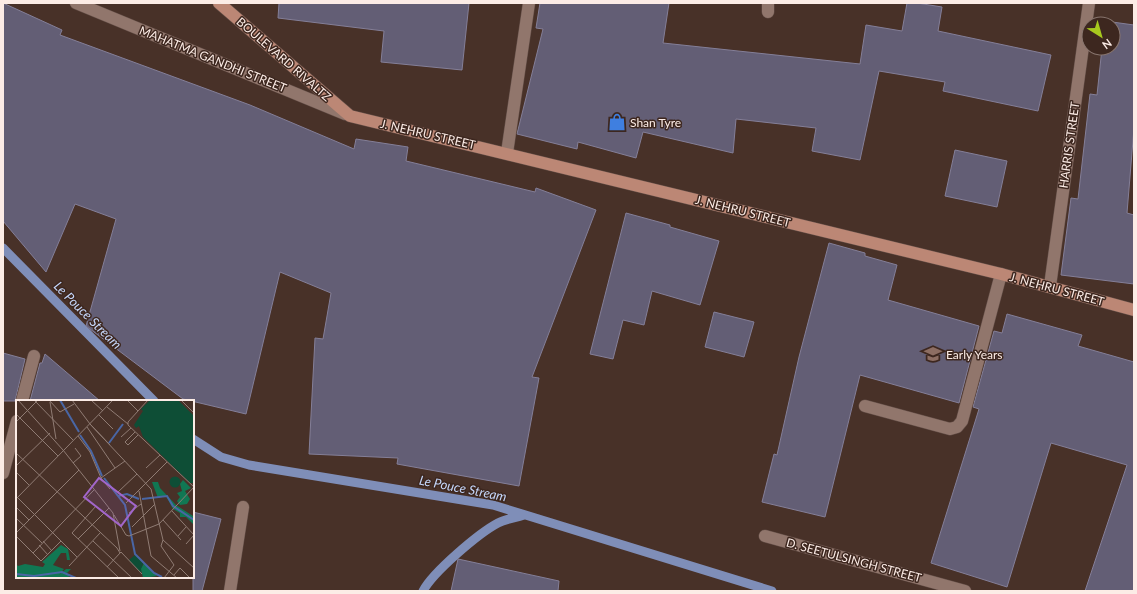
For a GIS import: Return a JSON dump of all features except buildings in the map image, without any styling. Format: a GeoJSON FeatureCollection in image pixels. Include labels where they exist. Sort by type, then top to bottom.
{"type":"FeatureCollection","features":[{"type":"Feature","properties":{"kind":"main road","name":"BOULEVARD RIVALTZ"},"geometry":{"type":"LineString","coordinates":[[219,3],[350,116]]}},
{"type":"Feature","properties":{"kind":"main road","name":"J. NEHRU STREET"},"geometry":{"type":"LineString","coordinates":[[350,116],[1050,286],[1134,310]]}},
{"type":"Feature","properties":{"kind":"street","name":"MAHATMA GANDHI STREET"},"geometry":{"type":"LineString","coordinates":[[76,3],[350,116]]}},
{"type":"Feature","properties":{"kind":"street"},"geometry":{"type":"LineString","coordinates":[[507,153],[529,3]]}},
{"type":"Feature","properties":{"kind":"street","name":"HARRIS STREET"},"geometry":{"type":"LineString","coordinates":[[1050,286],[1089,3]]}},
{"type":"Feature","properties":{"kind":"street"},"geometry":{"type":"LineString","coordinates":[[866,406],[950,429],[957,426],[962,421],[1001,274]]}},
{"type":"Feature","properties":{"kind":"street"},"geometry":{"type":"LineString","coordinates":[[22,400],[34,356]]}},
{"type":"Feature","properties":{"kind":"street"},"geometry":{"type":"LineString","coordinates":[[3,473],[16,425]]}},
{"type":"Feature","properties":{"kind":"street"},"geometry":{"type":"LineString","coordinates":[[230,591],[243,507]]}},
{"type":"Feature","properties":{"kind":"street","name":"D. SEETULSINGH STREET"},"geometry":{"type":"LineString","coordinates":[[765,536],[965,591]]}},
{"type":"Feature","properties":{"kind":"waterway","name":"Le Pouce Stream"},"geometry":{"type":"LineString","coordinates":[[3,248],[153,400]]}},
{"type":"Feature","properties":{"kind":"waterway","name":"Le Pouce Stream"},"geometry":{"type":"LineString","coordinates":[[194,440],[221,457],[249,465],[493,505],[772,591]]}},
{"type":"Feature","properties":{"kind":"waterway"},"geometry":{"type":"LineString","coordinates":[[423,591],[428,583],[446,564],[480,535],[498,523],[525,515]]}},
{"type":"Feature","properties":{"kind":"place","name":"Shan Tyre"},"geometry":{"type":"Point","coordinates":[617,122]}},
{"type":"Feature","properties":{"kind":"place","name":"Early Years"},"geometry":{"type":"Point","coordinates":[933,354]}}]}
